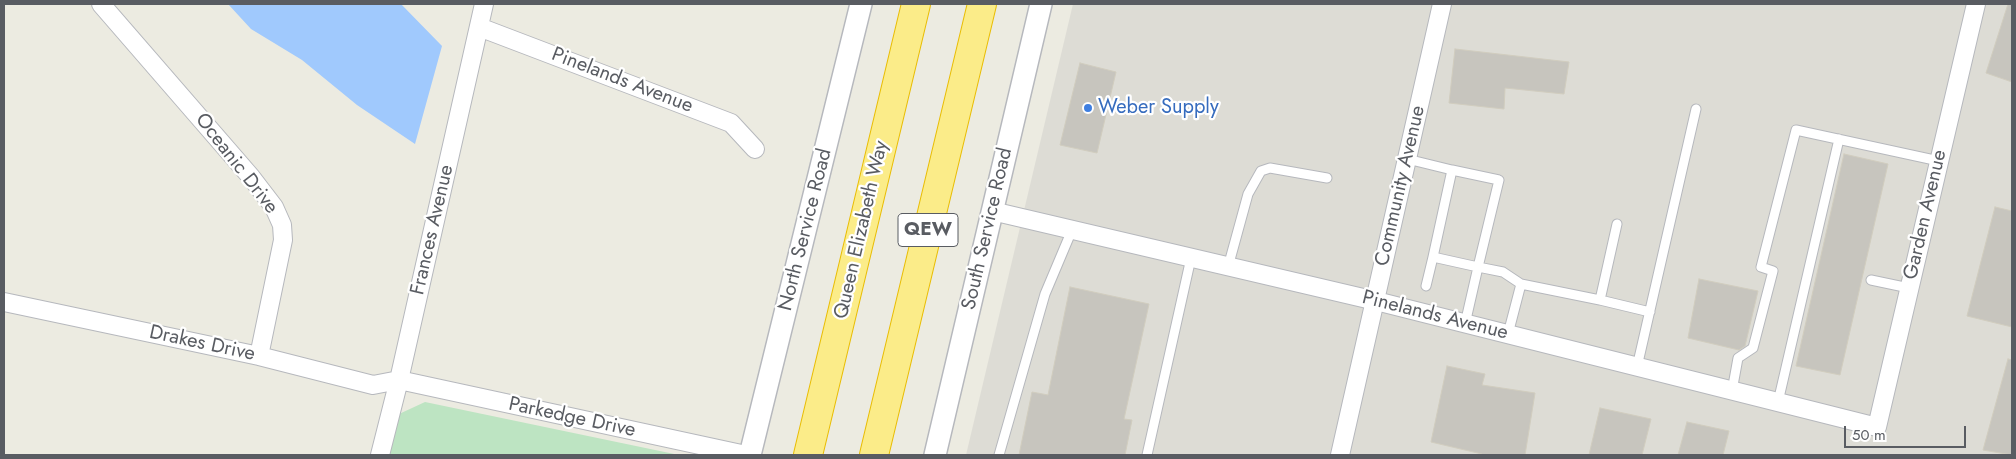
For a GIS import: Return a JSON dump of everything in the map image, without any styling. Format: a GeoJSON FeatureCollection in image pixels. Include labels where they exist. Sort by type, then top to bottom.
{"type":"FeatureCollection","features":[{"type":"Feature","properties":{"kind":"highway","name":"Queen Elizabeth Way"},"geometry":{"type":"LineString","coordinates":[[808,455],[916,4]]}},
{"type":"Feature","properties":{"kind":"highway","name":"QEW"},"geometry":{"type":"LineString","coordinates":[[874,455],[982,4]]}},
{"type":"Feature","properties":{"kind":"street","name":"Oceanic Drive"},"geometry":{"type":"LineString","coordinates":[[101,4],[251,176],[274,207],[282,225],[283,240],[259,356]]}},
{"type":"Feature","properties":{"kind":"street","name":"Frances Avenue"},"geometry":{"type":"LineString","coordinates":[[380,455],[399,380],[484,4]]}},
{"type":"Feature","properties":{"kind":"street","name":"North Service Road"},"geometry":{"type":"LineString","coordinates":[[750,455],[861,4]]}},
{"type":"Feature","properties":{"kind":"street","name":"South Service Road"},"geometry":{"type":"LineString","coordinates":[[935,455],[1041,4]]}},
{"type":"Feature","properties":{"kind":"street","name":"Community Avenue"},"geometry":{"type":"LineString","coordinates":[[1340,455],[1442,4]]}},
{"type":"Feature","properties":{"kind":"street","name":"Garden Avenue"},"geometry":{"type":"LineString","coordinates":[[1877,427],[1976,4]]}},
{"type":"Feature","properties":{"kind":"street","name":"Pinelands Avenue"},"geometry":{"type":"LineString","coordinates":[[479,27],[731,123],[754,149]]}},
{"type":"Feature","properties":{"kind":"street","name":"Pinelands Avenue"},"geometry":{"type":"LineString","coordinates":[[992,211],[1508,334],[1877,427]]}},
{"type":"Feature","properties":{"kind":"street","name":"Drakes Drive"},"geometry":{"type":"LineString","coordinates":[[4,302],[259,356],[373,385],[399,380]]}},
{"type":"Feature","properties":{"kind":"street","name":"Parkedge Drive"},"geometry":{"type":"LineString","coordinates":[[399,380],[746,455]]}},
{"type":"Feature","properties":{"kind":"lane"},"geometry":{"type":"LineString","coordinates":[[1637,367],[1696,109]]}},
{"type":"Feature","properties":{"kind":"lane"},"geometry":{"type":"LineString","coordinates":[[1732,391],[1738,358],[1753,348],[1773,270],[1761,267],[1796,130],[1939,161]]}},
{"type":"Feature","properties":{"kind":"lane"},"geometry":{"type":"LineString","coordinates":[[1778,402],[1839,140]]}},
{"type":"Feature","properties":{"kind":"lane"},"geometry":{"type":"LineString","coordinates":[[1407,159],[1499,180],[1465,324]]}},
{"type":"Feature","properties":{"kind":"lane"},"geometry":{"type":"LineString","coordinates":[[1228,267],[1248,194],[1261,171],[1270,168],[1327,178]]}},
{"type":"Feature","properties":{"kind":"lane"},"geometry":{"type":"LineString","coordinates":[[1426,286],[1452,170]]}},
{"type":"Feature","properties":{"kind":"lane"},"geometry":{"type":"LineString","coordinates":[[1600,300],[1617,224]]}},
{"type":"Feature","properties":{"kind":"lane"},"geometry":{"type":"LineString","coordinates":[[999,455],[1044,294],[1072,230]]}},
{"type":"Feature","properties":{"kind":"lane"},"geometry":{"type":"LineString","coordinates":[[1433,257],[1503,272],[1521,284],[1650,312]]}},
{"type":"Feature","properties":{"kind":"lane"},"geometry":{"type":"LineString","coordinates":[[1147,455],[1191,258]]}},
{"type":"Feature","properties":{"kind":"lane"},"geometry":{"type":"LineString","coordinates":[[1871,280],[1909,288]]}},
{"type":"Feature","properties":{"kind":"lane"},"geometry":{"type":"LineString","coordinates":[[1508,334],[1521,284]]}},
{"type":"Feature","properties":{"kind":"shaded area"},"geometry":{"type":"Polygon","coordinates":[[[1073,4],[2012,4],[2012,455],[966,455],[1073,4]]]}},
{"type":"Feature","properties":{"kind":"green space"},"geometry":{"type":"Polygon","coordinates":[[[425,402],[679,455],[389,455],[399,414],[425,402]]]}},
{"type":"Feature","properties":{"kind":"water"},"geometry":{"type":"Polygon","coordinates":[[[228,4],[401,4],[442,46],[415,144],[357,105],[302,60],[251,29],[228,4]]]}},
{"type":"Feature","properties":{"kind":"building"},"geometry":{"type":"Polygon","coordinates":[[[2008,4],[2012,4],[2012,82],[1986,73],[2008,4]]]}},
{"type":"Feature","properties":{"kind":"building"},"geometry":{"type":"Polygon","coordinates":[[[1455,49],[1569,62],[1564,94],[1505,88],[1504,109],[1449,103],[1455,49]]]}},
{"type":"Feature","properties":{"kind":"building","name":"Weber Supply"},"geometry":{"type":"Polygon","coordinates":[[[1080,63],[1116,72],[1097,153],[1060,145],[1080,63]]]}},
{"type":"Feature","properties":{"kind":"building"},"geometry":{"type":"Polygon","coordinates":[[[1844,154],[1888,164],[1840,375],[1796,366],[1844,154]]]}},
{"type":"Feature","properties":{"kind":"building"},"geometry":{"type":"Polygon","coordinates":[[[1995,207],[2012,211],[2012,327],[1967,316],[1995,207]]]}},
{"type":"Feature","properties":{"kind":"building"},"geometry":{"type":"Polygon","coordinates":[[[1699,279],[1758,291],[1745,346],[1739,350],[1688,338],[1699,279]]]}},
{"type":"Feature","properties":{"kind":"building"},"geometry":{"type":"Polygon","coordinates":[[[1070,287],[1149,304],[1124,419],[1132,420],[1125,455],[1019,455],[1032,392],[1048,395],[1070,287]]]}},
{"type":"Feature","properties":{"kind":"building"},"geometry":{"type":"Polygon","coordinates":[[[2008,359],[2012,360],[2012,455],[1983,450],[2008,359]]]}},
{"type":"Feature","properties":{"kind":"building"},"geometry":{"type":"Polygon","coordinates":[[[1447,366],[1485,374],[1482,385],[1535,393],[1525,455],[1482,455],[1431,442],[1447,366]]]}},
{"type":"Feature","properties":{"kind":"building"},"geometry":{"type":"Polygon","coordinates":[[[1600,408],[1651,419],[1642,455],[1589,455],[1600,408]]]}},
{"type":"Feature","properties":{"kind":"building"},"geometry":{"type":"Polygon","coordinates":[[[1687,422],[1729,431],[1723,455],[1678,455],[1687,422]]]}},
{"type":"Feature","properties":{"kind":"place","name":"Weber Supply"},"geometry":{"type":"Point","coordinates":[1088,108]}}]}
